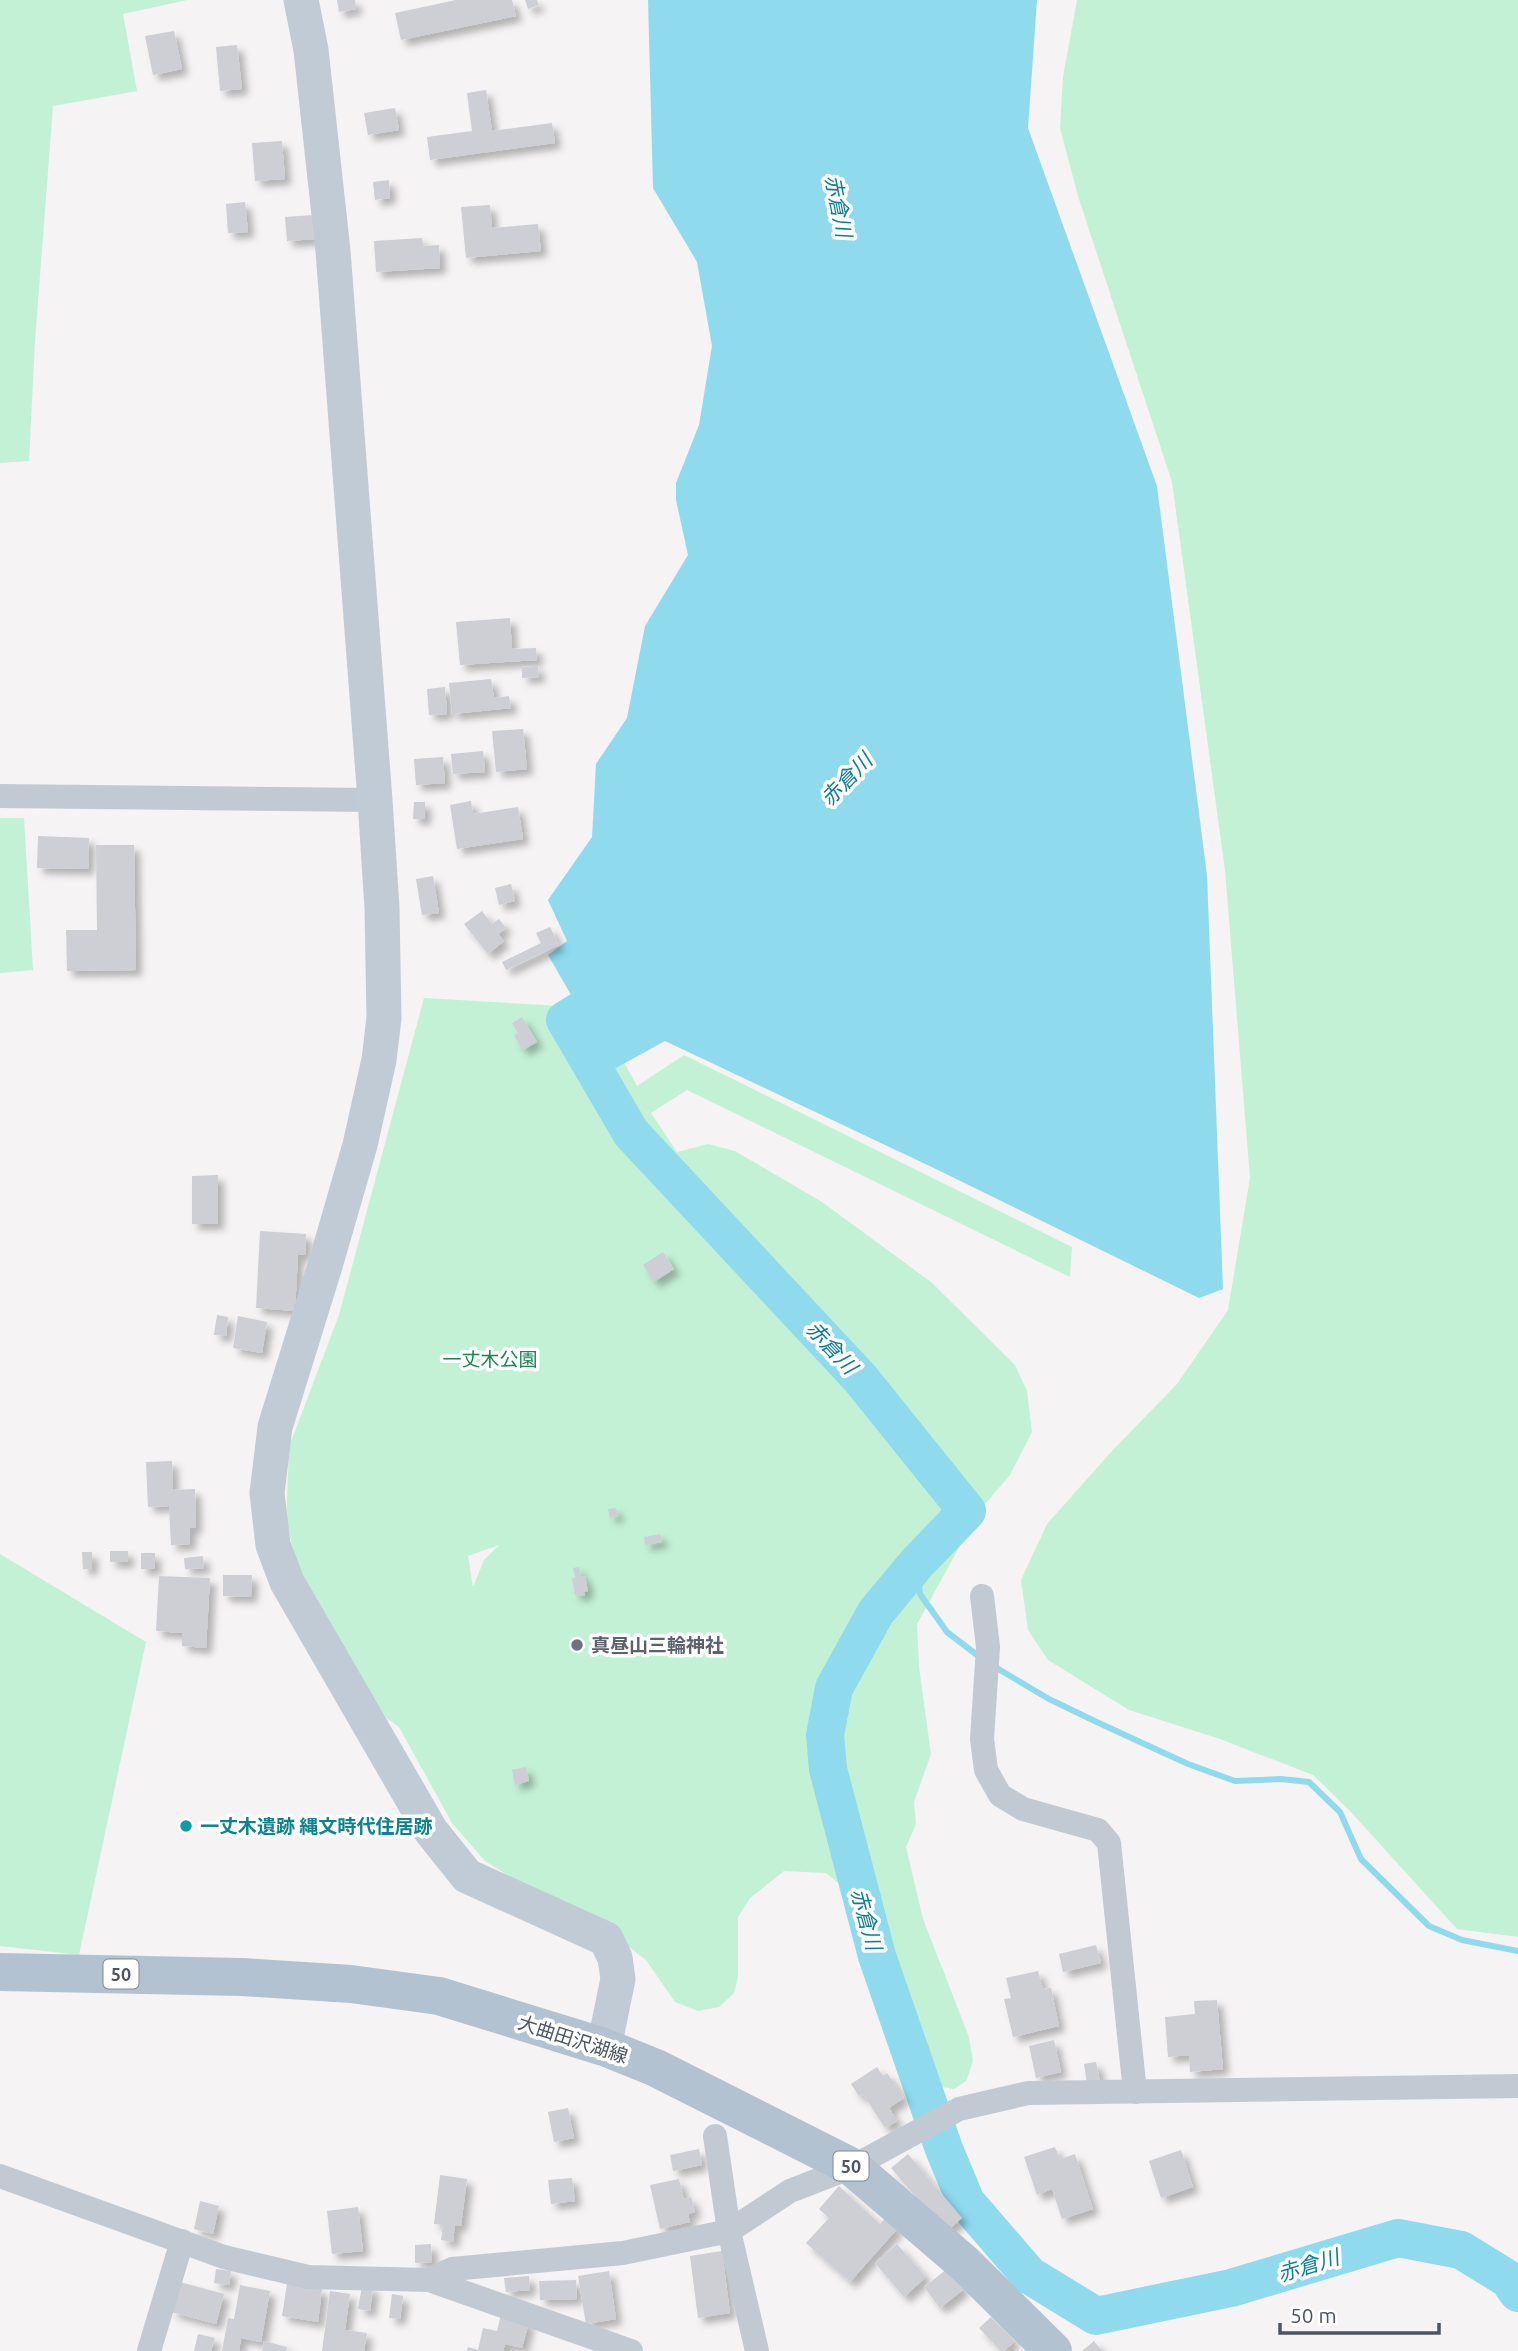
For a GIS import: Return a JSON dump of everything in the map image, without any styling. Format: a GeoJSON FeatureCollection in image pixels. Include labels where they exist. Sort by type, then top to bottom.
{"type":"FeatureCollection","features":[{"type":"Feature","properties":{"kind":"main road","name":"大曲田沢湖線"},"geometry":{"type":"LineString","coordinates":[[0,1972],[242,1977],[351,1984],[439,1996],[604,2047],[656,2068],[852,2167],[965,2264],[1053,2351]]}},
{"type":"Feature","properties":{"kind":"street"},"geometry":{"type":"LineString","coordinates":[[301,0],[311,50],[333,251],[375,800],[382,908],[384,1004],[379,1060],[360,1145],[275,1427],[267,1493],[273,1545],[287,1582],[431,1831],[467,1876],[606,1939],[615,1958],[618,1979],[604,2047]]}},
{"type":"Feature","properties":{"kind":"street"},"geometry":{"type":"LineString","coordinates":[[0,796],[375,800]]}},
{"type":"Feature","properties":{"kind":"street"},"geometry":{"type":"LineString","coordinates":[[982,1596],[988,1647],[982,1739],[986,1770],[1000,1794],[1023,1809],[1098,1830],[1109,1843],[1136,2092]]}},
{"type":"Feature","properties":{"kind":"street"},"geometry":{"type":"LineString","coordinates":[[429,2280],[452,2269],[622,2253],[729,2231],[790,2191],[852,2167],[959,2109],[1028,2093],[1518,2086]]}},
{"type":"Feature","properties":{"kind":"street"},"geometry":{"type":"LineString","coordinates":[[715,2136],[729,2231],[757,2351]]}},
{"type":"Feature","properties":{"kind":"street"},"geometry":{"type":"LineString","coordinates":[[0,2176],[224,2256],[308,2277],[429,2280],[516,2308],[631,2351]]}},
{"type":"Feature","properties":{"kind":"street"},"geometry":{"type":"LineString","coordinates":[[149,2351],[182,2241]]}},
{"type":"Feature","properties":{"kind":"green space"},"geometry":{"type":"Polygon","coordinates":[[[0,0],[187,0],[123,14],[137,91],[53,106],[35,341],[29,461],[0,463],[0,0]]]}},
{"type":"Feature","properties":{"kind":"green space"},"geometry":{"type":"Polygon","coordinates":[[[1077,0],[1518,0],[1518,1937],[1457,1929],[1350,1811],[1313,1775],[1220,1739],[1129,1710],[1048,1660],[1028,1630],[1021,1580],[1047,1524],[1177,1384],[1228,1310],[1250,1178],[1225,870],[1172,482],[1078,196],[1060,128],[1063,77],[1077,0]]]}},
{"type":"Feature","properties":{"kind":"green space"},"geometry":{"type":"Polygon","coordinates":[[[0,818],[24,818],[33,970],[0,973],[0,818]]]}},
{"type":"Feature","properties":{"kind":"green space","name":"一丈木公園"},"geometry":{"type":"Polygon","coordinates":[[[424,998],[595,1008],[637,1086],[684,1055],[1072,1247],[1070,1277],[687,1090],[651,1113],[677,1152],[708,1144],[735,1151],[822,1202],[931,1282],[1015,1365],[1027,1391],[1032,1432],[1010,1475],[979,1511],[917,1624],[919,1667],[931,1754],[914,1802],[916,1824],[906,1847],[923,1919],[969,2037],[973,2061],[966,2081],[954,2089],[942,2087],[928,2069],[917,2039],[911,2000],[895,1954],[873,1911],[826,1873],[784,1871],[750,1898],[738,1917],[738,1977],[734,1993],[719,2007],[698,2011],[675,2002],[646,1960],[588,1915],[531,1890],[485,1861],[452,1823],[399,1727],[374,1709],[299,1569],[286,1524],[289,1447],[339,1315],[424,998]],[[499,1545],[468,1556],[473,1587],[484,1560],[499,1545]]]}},
{"type":"Feature","properties":{"kind":"green space"},"geometry":{"type":"Polygon","coordinates":[[[0,1554],[146,1642],[79,1955],[0,1946],[0,1554]]]}},
{"type":"Feature","properties":{"kind":"water"},"geometry":{"type":"Polygon","coordinates":[[[648,0],[1037,0],[1028,128],[1157,486],[1207,875],[1223,1289],[1199,1298],[938,1170],[665,1041],[614,1069],[548,955],[567,941],[548,900],[592,837],[596,764],[627,718],[645,626],[688,555],[676,500],[676,483],[699,425],[712,346],[697,262],[653,188],[648,0]]]}},
{"type":"Feature","properties":{"kind":"building"},"geometry":{"type":"Polygon","coordinates":[[[337,0],[355,0],[356,9],[339,12],[337,0]]]}},
{"type":"Feature","properties":{"kind":"building"},"geometry":{"type":"Polygon","coordinates":[[[456,0],[512,0],[516,16],[401,40],[395,13],[456,0]]]}},
{"type":"Feature","properties":{"kind":"building"},"geometry":{"type":"Polygon","coordinates":[[[525,0],[537,0],[539,5],[528,9],[525,0]]]}},
{"type":"Feature","properties":{"kind":"building"},"geometry":{"type":"Polygon","coordinates":[[[174,31],[182,69],[153,75],[145,36],[174,31]]]}},
{"type":"Feature","properties":{"kind":"building"},"geometry":{"type":"Polygon","coordinates":[[[237,45],[242,89],[220,91],[216,47],[237,45]]]}},
{"type":"Feature","properties":{"kind":"building"},"geometry":{"type":"Polygon","coordinates":[[[486,90],[492,131],[552,123],[555,143],[430,160],[427,137],[472,131],[467,93],[486,90]]]}},
{"type":"Feature","properties":{"kind":"building"},"geometry":{"type":"Polygon","coordinates":[[[395,108],[399,130],[368,135],[364,113],[395,108]]]}},
{"type":"Feature","properties":{"kind":"building"},"geometry":{"type":"Polygon","coordinates":[[[282,141],[285,179],[255,181],[252,143],[282,141]]]}},
{"type":"Feature","properties":{"kind":"building"},"geometry":{"type":"Polygon","coordinates":[[[389,180],[390,198],[375,200],[373,182],[389,180]]]}},
{"type":"Feature","properties":{"kind":"building"},"geometry":{"type":"Polygon","coordinates":[[[245,202],[248,232],[228,233],[226,204],[245,202]]]}},
{"type":"Feature","properties":{"kind":"building"},"geometry":{"type":"Polygon","coordinates":[[[490,205],[492,228],[538,224],[541,251],[466,258],[461,207],[490,205]]]}},
{"type":"Feature","properties":{"kind":"building"},"geometry":{"type":"Polygon","coordinates":[[[314,215],[316,239],[287,241],[285,217],[314,215]]]}},
{"type":"Feature","properties":{"kind":"building"},"geometry":{"type":"Polygon","coordinates":[[[422,238],[423,246],[439,245],[440,268],[376,272],[374,241],[422,238]]]}},
{"type":"Feature","properties":{"kind":"building"},"geometry":{"type":"Polygon","coordinates":[[[510,618],[512,649],[536,648],[537,660],[460,665],[456,622],[510,618]]]}},
{"type":"Feature","properties":{"kind":"building"},"geometry":{"type":"Polygon","coordinates":[[[538,666],[539,677],[522,678],[522,667],[538,666]]]}},
{"type":"Feature","properties":{"kind":"building"},"geometry":{"type":"Polygon","coordinates":[[[491,679],[494,698],[509,696],[511,708],[452,714],[449,683],[491,679]]]}},
{"type":"Feature","properties":{"kind":"building"},"geometry":{"type":"Polygon","coordinates":[[[445,687],[447,714],[429,715],[427,689],[445,687]]]}},
{"type":"Feature","properties":{"kind":"building"},"geometry":{"type":"Polygon","coordinates":[[[523,729],[527,769],[496,772],[492,731],[523,729]]]}},
{"type":"Feature","properties":{"kind":"building"},"geometry":{"type":"Polygon","coordinates":[[[483,751],[485,772],[453,774],[451,754],[483,751]]]}},
{"type":"Feature","properties":{"kind":"building"},"geometry":{"type":"Polygon","coordinates":[[[443,757],[445,783],[416,785],[414,759],[443,757]]]}},
{"type":"Feature","properties":{"kind":"building"},"geometry":{"type":"Polygon","coordinates":[[[471,801],[473,814],[518,807],[523,839],[457,849],[450,805],[471,801]]]}},
{"type":"Feature","properties":{"kind":"building"},"geometry":{"type":"Polygon","coordinates":[[[414,802],[425,802],[425,819],[413,819],[414,802]]]}},
{"type":"Feature","properties":{"kind":"building"},"geometry":{"type":"Polygon","coordinates":[[[38,836],[89,838],[88,869],[37,868],[38,836]]]}},
{"type":"Feature","properties":{"kind":"building"},"geometry":{"type":"Polygon","coordinates":[[[96,845],[134,845],[136,970],[67,971],[66,930],[97,930],[96,845]]]}},
{"type":"Feature","properties":{"kind":"building"},"geometry":{"type":"Polygon","coordinates":[[[433,876],[439,913],[422,915],[416,879],[433,876]]]}},
{"type":"Feature","properties":{"kind":"building"},"geometry":{"type":"Polygon","coordinates":[[[511,884],[515,901],[499,905],[495,888],[511,884]]]}},
{"type":"Feature","properties":{"kind":"building"},"geometry":{"type":"Polygon","coordinates":[[[482,911],[492,924],[499,919],[506,928],[498,934],[504,941],[488,954],[464,924],[482,911]]]}},
{"type":"Feature","properties":{"kind":"building"},"geometry":{"type":"Polygon","coordinates":[[[550,927],[559,945],[506,970],[502,962],[541,943],[536,933],[550,927]]]}},
{"type":"Feature","properties":{"kind":"building"},"geometry":{"type":"Polygon","coordinates":[[[522,1017],[537,1042],[523,1050],[514,1036],[518,1033],[512,1023],[522,1017]]]}},
{"type":"Feature","properties":{"kind":"building"},"geometry":{"type":"Polygon","coordinates":[[[218,1175],[218,1224],[192,1224],[192,1176],[218,1175]]]}},
{"type":"Feature","properties":{"kind":"building"},"geometry":{"type":"Polygon","coordinates":[[[260,1231],[306,1234],[305,1255],[298,1255],[295,1311],[256,1308],[260,1231]]]}},
{"type":"Feature","properties":{"kind":"building"},"geometry":{"type":"Polygon","coordinates":[[[663,1252],[674,1269],[654,1282],[643,1265],[663,1252]]]}},
{"type":"Feature","properties":{"kind":"building"},"geometry":{"type":"Polygon","coordinates":[[[217,1315],[228,1317],[226,1336],[214,1335],[217,1315]]]}},
{"type":"Feature","properties":{"kind":"building"},"geometry":{"type":"Polygon","coordinates":[[[238,1316],[267,1322],[262,1353],[233,1348],[238,1316]]]}},
{"type":"Feature","properties":{"kind":"building"},"geometry":{"type":"Polygon","coordinates":[[[172,1461],[173,1490],[195,1489],[196,1528],[190,1528],[190,1544],[171,1545],[169,1506],[148,1507],[146,1462],[172,1461]]]}},
{"type":"Feature","properties":{"kind":"building"},"geometry":{"type":"Polygon","coordinates":[[[616,1508],[618,1516],[610,1518],[608,1509],[616,1508]]]}},
{"type":"Feature","properties":{"kind":"building"},"geometry":{"type":"Polygon","coordinates":[[[660,1534],[662,1542],[645,1545],[644,1537],[660,1534]]]}},
{"type":"Feature","properties":{"kind":"building"},"geometry":{"type":"Polygon","coordinates":[[[110,1551],[128,1551],[128,1562],[110,1562],[110,1551]]]}},
{"type":"Feature","properties":{"kind":"building"},"geometry":{"type":"Polygon","coordinates":[[[82,1552],[92,1552],[92,1569],[83,1569],[82,1552]]]}},
{"type":"Feature","properties":{"kind":"building"},"geometry":{"type":"Polygon","coordinates":[[[141,1553],[155,1553],[155,1569],[141,1569],[141,1553]]]}},
{"type":"Feature","properties":{"kind":"building"},"geometry":{"type":"Polygon","coordinates":[[[203,1556],[204,1568],[185,1569],[184,1558],[203,1556]]]}},
{"type":"Feature","properties":{"kind":"building"},"geometry":{"type":"Polygon","coordinates":[[[579,1567],[581,1576],[585,1576],[588,1591],[579,1596],[575,1595],[572,1578],[575,1578],[573,1568],[579,1567]]]}},
{"type":"Feature","properties":{"kind":"building"},"geometry":{"type":"Polygon","coordinates":[[[223,1575],[252,1575],[251,1597],[223,1596],[223,1575]]]}},
{"type":"Feature","properties":{"kind":"building"},"geometry":{"type":"Polygon","coordinates":[[[159,1576],[210,1578],[206,1648],[182,1646],[182,1633],[156,1631],[159,1576]]]}},
{"type":"Feature","properties":{"kind":"building"},"geometry":{"type":"Polygon","coordinates":[[[526,1767],[529,1781],[515,1785],[512,1770],[526,1767]]]}},
{"type":"Feature","properties":{"kind":"building"},"geometry":{"type":"Polygon","coordinates":[[[1096,1945],[1101,1963],[1063,1972],[1059,1954],[1096,1945]]]}},
{"type":"Feature","properties":{"kind":"building"},"geometry":{"type":"Polygon","coordinates":[[[1038,1971],[1043,1989],[1051,1988],[1059,2026],[1013,2037],[1004,1999],[1011,1998],[1006,1978],[1038,1971]]]}},
{"type":"Feature","properties":{"kind":"building"},"geometry":{"type":"Polygon","coordinates":[[[1217,2000],[1223,2069],[1190,2072],[1189,2055],[1168,2057],[1165,2017],[1195,2014],[1194,2001],[1217,2000]]]}},
{"type":"Feature","properties":{"kind":"building"},"geometry":{"type":"Polygon","coordinates":[[[1054,2040],[1061,2072],[1036,2078],[1029,2046],[1054,2040]]]}},
{"type":"Feature","properties":{"kind":"building"},"geometry":{"type":"Polygon","coordinates":[[[1096,2062],[1100,2082],[1087,2084],[1084,2064],[1096,2062]]]}},
{"type":"Feature","properties":{"kind":"building"},"geometry":{"type":"Polygon","coordinates":[[[877,2067],[883,2076],[887,2073],[904,2098],[889,2108],[897,2121],[885,2128],[863,2094],[859,2096],[851,2084],[877,2067]]]}},
{"type":"Feature","properties":{"kind":"building"},"geometry":{"type":"Polygon","coordinates":[[[568,2108],[574,2138],[554,2142],[548,2112],[568,2108]]]}},
{"type":"Feature","properties":{"kind":"building"},"geometry":{"type":"Polygon","coordinates":[[[1055,2147],[1060,2159],[1075,2154],[1093,2209],[1062,2219],[1052,2189],[1037,2195],[1024,2157],[1055,2147]]]}},
{"type":"Feature","properties":{"kind":"building"},"geometry":{"type":"Polygon","coordinates":[[[699,2149],[702,2165],[673,2171],[670,2155],[699,2149]]]}},
{"type":"Feature","properties":{"kind":"building"},"geometry":{"type":"Polygon","coordinates":[[[1181,2150],[1193,2187],[1161,2198],[1149,2161],[1181,2150]]]}},
{"type":"Feature","properties":{"kind":"building"},"geometry":{"type":"Polygon","coordinates":[[[908,2154],[962,2218],[946,2232],[891,2168],[908,2154]]]}},
{"type":"Feature","properties":{"kind":"building"},"geometry":{"type":"Polygon","coordinates":[[[440,2175],[467,2179],[461,2226],[455,2225],[453,2242],[441,2240],[443,2225],[434,2224],[440,2175]]]}},
{"type":"Feature","properties":{"kind":"building"},"geometry":{"type":"Polygon","coordinates":[[[572,2178],[575,2201],[551,2204],[548,2180],[572,2178]]]}},
{"type":"Feature","properties":{"kind":"building"},"geometry":{"type":"Polygon","coordinates":[[[679,2179],[684,2199],[691,2197],[695,2212],[688,2214],[690,2222],[660,2229],[650,2185],[679,2179]]]}},
{"type":"Feature","properties":{"kind":"building"},"geometry":{"type":"Polygon","coordinates":[[[839,2186],[880,2224],[886,2217],[898,2228],[850,2282],[806,2243],[829,2218],[819,2209],[839,2186]]]}},
{"type":"Feature","properties":{"kind":"building"},"geometry":{"type":"Polygon","coordinates":[[[200,2201],[219,2206],[213,2234],[194,2229],[200,2201]]]}},
{"type":"Feature","properties":{"kind":"building"},"geometry":{"type":"Polygon","coordinates":[[[358,2207],[363,2251],[332,2254],[327,2211],[358,2207]]]}},
{"type":"Feature","properties":{"kind":"building"},"geometry":{"type":"Polygon","coordinates":[[[431,2244],[432,2262],[415,2263],[415,2245],[431,2244]]]}},
{"type":"Feature","properties":{"kind":"building"},"geometry":{"type":"Polygon","coordinates":[[[897,2244],[926,2277],[904,2297],[875,2263],[897,2244]]]}},
{"type":"Feature","properties":{"kind":"building"},"geometry":{"type":"Polygon","coordinates":[[[722,2251],[730,2313],[698,2318],[690,2256],[722,2251]]]}},
{"type":"Feature","properties":{"kind":"building"},"geometry":{"type":"Polygon","coordinates":[[[216,2269],[231,2271],[229,2285],[214,2283],[216,2269]]]}},
{"type":"Feature","properties":{"kind":"building"},"geometry":{"type":"Polygon","coordinates":[[[947,2269],[964,2289],[940,2308],[924,2287],[947,2269]]]}},
{"type":"Feature","properties":{"kind":"building"},"geometry":{"type":"Polygon","coordinates":[[[609,2271],[616,2319],[586,2324],[578,2276],[609,2271]]]}},
{"type":"Feature","properties":{"kind":"building"},"geometry":{"type":"Polygon","coordinates":[[[529,2276],[530,2290],[506,2292],[504,2278],[529,2276]]]}},
{"type":"Feature","properties":{"kind":"building"},"geometry":{"type":"Polygon","coordinates":[[[576,2280],[577,2299],[540,2300],[539,2281],[576,2280]]]}},
{"type":"Feature","properties":{"kind":"building"},"geometry":{"type":"Polygon","coordinates":[[[180,2282],[224,2294],[216,2324],[171,2312],[180,2282]]]}},
{"type":"Feature","properties":{"kind":"building"},"geometry":{"type":"Polygon","coordinates":[[[287,2283],[322,2289],[318,2322],[282,2316],[287,2283]]]}},
{"type":"Feature","properties":{"kind":"building"},"geometry":{"type":"Polygon","coordinates":[[[240,2285],[270,2291],[261,2342],[241,2338],[239,2351],[222,2351],[228,2318],[234,2319],[240,2285]]]}},
{"type":"Feature","properties":{"kind":"building"},"geometry":{"type":"Polygon","coordinates":[[[362,2286],[373,2287],[370,2311],[358,2309],[362,2286]]]}},
{"type":"Feature","properties":{"kind":"building"},"geometry":{"type":"Polygon","coordinates":[[[330,2291],[350,2294],[345,2330],[367,2333],[364,2351],[322,2351],[330,2291]]]}},
{"type":"Feature","properties":{"kind":"building"},"geometry":{"type":"Polygon","coordinates":[[[392,2294],[403,2296],[400,2319],[389,2318],[392,2294]]]}},
{"type":"Feature","properties":{"kind":"building"},"geometry":{"type":"Polygon","coordinates":[[[501,2315],[529,2322],[522,2348],[505,2344],[503,2351],[467,2351],[468,2347],[478,2350],[483,2328],[497,2331],[501,2315]]]}},
{"type":"Feature","properties":{"kind":"building"},"geometry":{"type":"Polygon","coordinates":[[[991,2317],[1015,2341],[1004,2351],[979,2328],[991,2317]]]}},
{"type":"Feature","properties":{"kind":"building"},"geometry":{"type":"Polygon","coordinates":[[[198,2334],[215,2338],[211,2351],[194,2351],[198,2334]]]}},
{"type":"Feature","properties":{"kind":"building"},"geometry":{"type":"Polygon","coordinates":[[[264,2341],[287,2347],[286,2351],[262,2351],[264,2341]]]}},
{"type":"Feature","properties":{"kind":"building"},"geometry":{"type":"Polygon","coordinates":[[[1094,2341],[1102,2351],[1082,2351],[1094,2341]]]}},
{"type":"Feature","properties":{"kind":"waterway","name":"赤倉川"},"geometry":{"type":"LineString","coordinates":[[624,983],[565,1020],[631,1133],[860,1378],[967,1511],[917,1563],[876,1612],[834,1688],[825,1735],[828,1769],[877,1956],[944,2149],[966,2202],[1029,2275],[1096,2316],[1231,2288],[1398,2238],[1461,2250],[1508,2279],[1518,2293]]}},
{"type":"Feature","properties":{"kind":"waterway"},"geometry":{"type":"LineString","coordinates":[[917,1563],[920,1594],[947,1632],[981,1658]]}},
{"type":"Feature","properties":{"kind":"waterway"},"geometry":{"type":"LineString","coordinates":[[995,1667],[1049,1699],[1188,1764],[1235,1781],[1281,1779],[1309,1782],[1340,1812],[1361,1859],[1429,1926],[1462,1940],[1518,1951]]}},
{"type":"Feature","properties":{"kind":"place","name":"真昼山三輪神社"},"geometry":{"type":"Point","coordinates":[577,1645]}},
{"type":"Feature","properties":{"kind":"place","name":"一丈木遺跡 縄文時代住居跡"},"geometry":{"type":"Point","coordinates":[186,1826]}}]}
